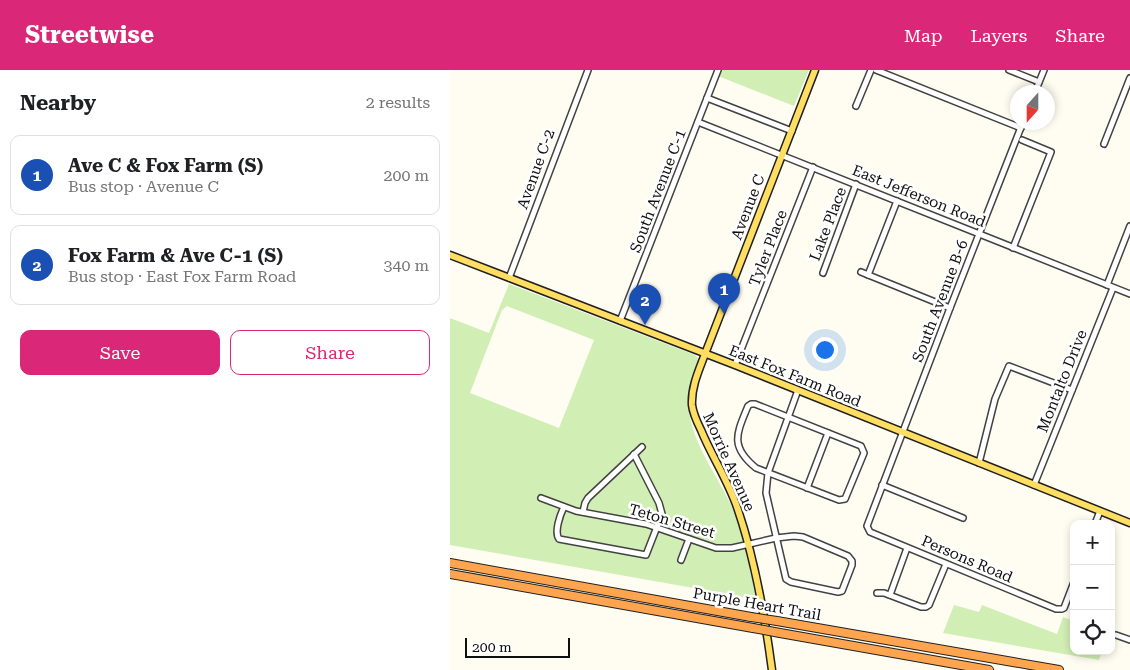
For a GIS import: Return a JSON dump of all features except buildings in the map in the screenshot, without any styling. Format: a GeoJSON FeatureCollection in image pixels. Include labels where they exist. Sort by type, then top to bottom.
{"type":"FeatureCollection","features":[{"type":"Feature","properties":{"kind":"highway","name":"Purple Heart Trail"},"geometry":{"type":"LineString","coordinates":[[450,563],[1059,670]]}},
{"type":"Feature","properties":{"kind":"highway","name":"Purple Heart Trail"},"geometry":{"type":"LineString","coordinates":[[450,574],[989,670]]}},
{"type":"Feature","properties":{"kind":"main road","name":"Avenue C"},"geometry":{"type":"LineString","coordinates":[[705,354],[815,70]]}},
{"type":"Feature","properties":{"kind":"main road","name":"East Fox Farm Road"},"geometry":{"type":"LineString","coordinates":[[450,255],[798,390],[1130,523]]}},
{"type":"Feature","properties":{"kind":"main road","name":"Morrie Avenue"},"geometry":{"type":"LineString","coordinates":[[705,354],[695,383],[692,405],[694,414],[738,508],[748,544],[765,625],[772,670]]}},
{"type":"Feature","properties":{"kind":"street","name":"Avenue C-2"},"geometry":{"type":"LineString","coordinates":[[509,278],[588,70]]}},
{"type":"Feature","properties":{"kind":"street","name":"South Avenue C-1"},"geometry":{"type":"LineString","coordinates":[[620,321],[718,70]]}},
{"type":"Feature","properties":{"kind":"street"},"geometry":{"type":"LineString","coordinates":[[856,106],[871,70]]}},
{"type":"Feature","properties":{"kind":"street"},"geometry":{"type":"LineString","coordinates":[[876,70],[1010,120]]}},
{"type":"Feature","properties":{"kind":"street"},"geometry":{"type":"LineString","coordinates":[[1010,70],[1039,82]]}},
{"type":"Feature","properties":{"kind":"street"},"geometry":{"type":"LineString","coordinates":[[1038,85],[1044,70]]}},
{"type":"Feature","properties":{"kind":"street"},"geometry":{"type":"LineString","coordinates":[[1104,144],[1130,78]]}},
{"type":"Feature","properties":{"kind":"street"},"geometry":{"type":"LineString","coordinates":[[707,98],[792,131]]}},
{"type":"Feature","properties":{"kind":"street","name":"East Jefferson Road"},"geometry":{"type":"LineString","coordinates":[[698,122],[1130,294]]}},
{"type":"Feature","properties":{"kind":"street","name":"South Avenue B-6"},"geometry":{"type":"LineString","coordinates":[[867,526],[1020,130]]}},
{"type":"Feature","properties":{"kind":"street"},"geometry":{"type":"LineString","coordinates":[[1013,248],[1051,152],[1022,140]]}},
{"type":"Feature","properties":{"kind":"street","name":"Tyler Place"},"geometry":{"type":"LineString","coordinates":[[735,366],[813,167]]}},
{"type":"Feature","properties":{"kind":"street","name":"Lake Place"},"geometry":{"type":"LineString","coordinates":[[823,273],[856,184]]}},
{"type":"Feature","properties":{"kind":"street"},"geometry":{"type":"LineString","coordinates":[[868,275],[897,201]]}},
{"type":"Feature","properties":{"kind":"street"},"geometry":{"type":"LineString","coordinates":[[1107,285],[1130,226]]}},
{"type":"Feature","properties":{"kind":"street"},"geometry":{"type":"LineString","coordinates":[[861,272],[950,308]]}},
{"type":"Feature","properties":{"kind":"street","name":"Montalto Drive"},"geometry":{"type":"LineString","coordinates":[[1034,485],[1114,288]]}},
{"type":"Feature","properties":{"kind":"street"},"geometry":{"type":"LineString","coordinates":[[979,463],[995,399],[1009,366],[1072,390]]}},
{"type":"Feature","properties":{"kind":"street"},"geometry":{"type":"LineString","coordinates":[[776,538],[766,493],[768,473],[798,390]]}},
{"type":"Feature","properties":{"kind":"street"},"geometry":{"type":"LineString","coordinates":[[755,404],[788,417],[861,446],[864,453],[848,496],[843,501],[756,468],[744,457],[737,440],[737,432],[748,406],[755,404]]}},
{"type":"Feature","properties":{"kind":"street"},"geometry":{"type":"LineString","coordinates":[[806,488],[828,433]]}},
{"type":"Feature","properties":{"kind":"street"},"geometry":{"type":"LineString","coordinates":[[583,512],[588,498],[642,447]]}},
{"type":"Feature","properties":{"kind":"street"},"geometry":{"type":"LineString","coordinates":[[564,507],[559,519],[556,535],[559,539],[644,555],[648,552],[662,514],[661,508],[634,454]]}},
{"type":"Feature","properties":{"kind":"street"},"geometry":{"type":"LineString","coordinates":[[882,485],[963,518]]}},
{"type":"Feature","properties":{"kind":"street","name":"Teton Street"},"geometry":{"type":"LineString","coordinates":[[544,497],[564,507],[643,523],[716,548],[732,548],[776,538],[803,537],[848,556],[852,561],[842,591],[838,592],[786,579],[776,538]]}},
{"type":"Feature","properties":{"kind":"street"},"geometry":{"type":"LineString","coordinates":[[1097,520],[1100,511]]}},
{"type":"Feature","properties":{"kind":"street","name":"Persons Road"},"geometry":{"type":"LineString","coordinates":[[867,526],[870,532],[1054,608],[1062,610],[1070,591]]}},
{"type":"Feature","properties":{"kind":"street"},"geometry":{"type":"LineString","coordinates":[[681,560],[689,539]]}},
{"type":"Feature","properties":{"kind":"street"},"geometry":{"type":"LineString","coordinates":[[890,595],[907,548]]}},
{"type":"Feature","properties":{"kind":"street"},"geometry":{"type":"LineString","coordinates":[[877,593],[884,593],[921,607],[926,607],[929,605],[946,564]]}},
{"type":"Feature","properties":{"kind":"street"},"geometry":{"type":"LineString","coordinates":[[1116,635],[1130,640]]}},
{"type":"Feature","properties":{"kind":"green space"},"geometry":{"type":"Polygon","coordinates":[[[721,70],[809,70],[794,106],[718,76],[721,70]]]}},
{"type":"Feature","properties":{"kind":"green space"},"geometry":{"type":"Polygon","coordinates":[[[509,284],[695,355],[699,359],[689,395],[691,421],[701,449],[736,516],[756,599],[450,545],[450,318],[489,333],[509,284]],[[507,306],[502,310],[470,393],[559,428],[594,340],[507,306]]]}},
{"type":"Feature","properties":{"kind":"green space"},"geometry":{"type":"Polygon","coordinates":[[[954,605],[979,612],[982,605],[1057,634],[1063,617],[1070,620],[1070,655],[943,633],[954,605]]]}},
{"type":"Feature","properties":{"kind":"green space"},"geometry":{"type":"Polygon","coordinates":[[[1070,655],[1101,655],[1099,660],[1070,655]]]}},
{"type":"Feature","properties":{"kind":"place","name":"Ave C & Fox Farm (S)"},"geometry":{"type":"Point","coordinates":[724,314]}},
{"type":"Feature","properties":{"kind":"place","name":"Fox Farm & Ave C-1 (S)"},"geometry":{"type":"Point","coordinates":[645,325]}}]}
